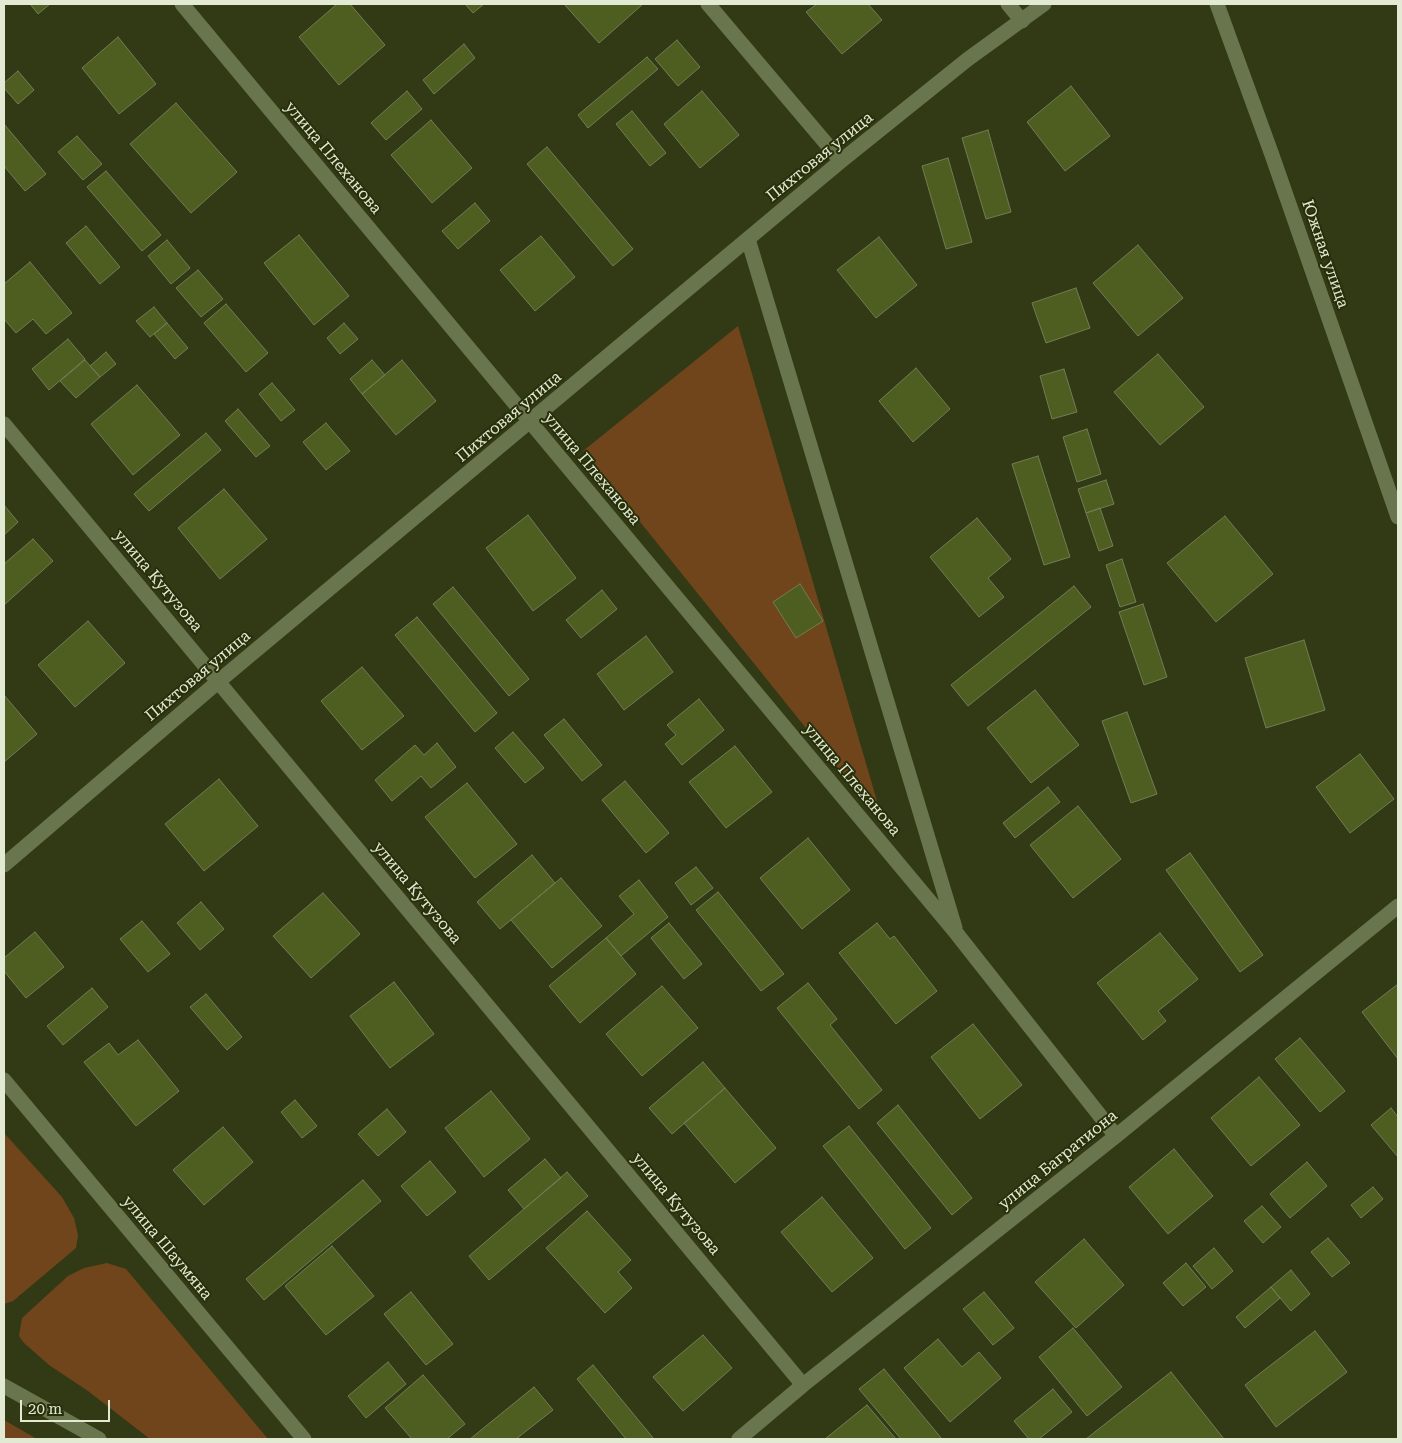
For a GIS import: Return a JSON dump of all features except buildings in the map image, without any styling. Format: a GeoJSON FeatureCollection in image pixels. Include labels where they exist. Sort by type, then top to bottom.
{"type":"FeatureCollection","features":[{"type":"Feature","properties":{"kind":"street","name":"улица Плеханова"},"geometry":{"type":"LineString","coordinates":[[182,4],[957,934],[1116,1136]]}},
{"type":"Feature","properties":{"kind":"street"},"geometry":{"type":"LineString","coordinates":[[708,4],[841,161]]}},
{"type":"Feature","properties":{"kind":"street"},"geometry":{"type":"LineString","coordinates":[[1008,4],[1022,21]]}},
{"type":"Feature","properties":{"kind":"street","name":"Пихтовая улица"},"geometry":{"type":"LineString","coordinates":[[4,865],[219,681],[841,161],[968,59],[1044,4]]}},
{"type":"Feature","properties":{"kind":"street","name":"Южная улица"},"geometry":{"type":"LineString","coordinates":[[1217,4],[1398,517]]}},
{"type":"Feature","properties":{"kind":"street","name":"улица Плеханова"},"geometry":{"type":"LineString","coordinates":[[748,239],[957,934]]}},
{"type":"Feature","properties":{"kind":"street","name":"улица Кутузова"},"geometry":{"type":"LineString","coordinates":[[4,424],[803,1385]]}},
{"type":"Feature","properties":{"kind":"street","name":"улица Багратиона"},"geometry":{"type":"LineString","coordinates":[[739,1439],[803,1385],[1116,1136],[1398,906]]}},
{"type":"Feature","properties":{"kind":"street","name":"улица Шаумяна"},"geometry":{"type":"LineString","coordinates":[[4,1080],[304,1439]]}},
{"type":"Feature","properties":{"kind":"street"},"geometry":{"type":"LineString","coordinates":[[4,1386],[99,1439]]}},
{"type":"Feature","properties":{"kind":"shaded area"},"geometry":{"type":"Polygon","coordinates":[[[738,326],[884,825],[583,451],[738,326]]]}},
{"type":"Feature","properties":{"kind":"shaded area"},"geometry":{"type":"Polygon","coordinates":[[[4,1133],[62,1197],[74,1218],[78,1235],[76,1248],[13,1301],[4,1304],[4,1133]]]}},
{"type":"Feature","properties":{"kind":"shaded area"},"geometry":{"type":"Polygon","coordinates":[[[107,1263],[126,1269],[268,1439],[150,1439],[88,1391],[49,1365],[24,1343],[19,1336],[22,1318],[68,1276],[84,1268],[107,1263]]]}},
{"type":"Feature","properties":{"kind":"shaded area"},"geometry":{"type":"Polygon","coordinates":[[[4,1420],[37,1439],[4,1439],[4,1420]]]}}]}
